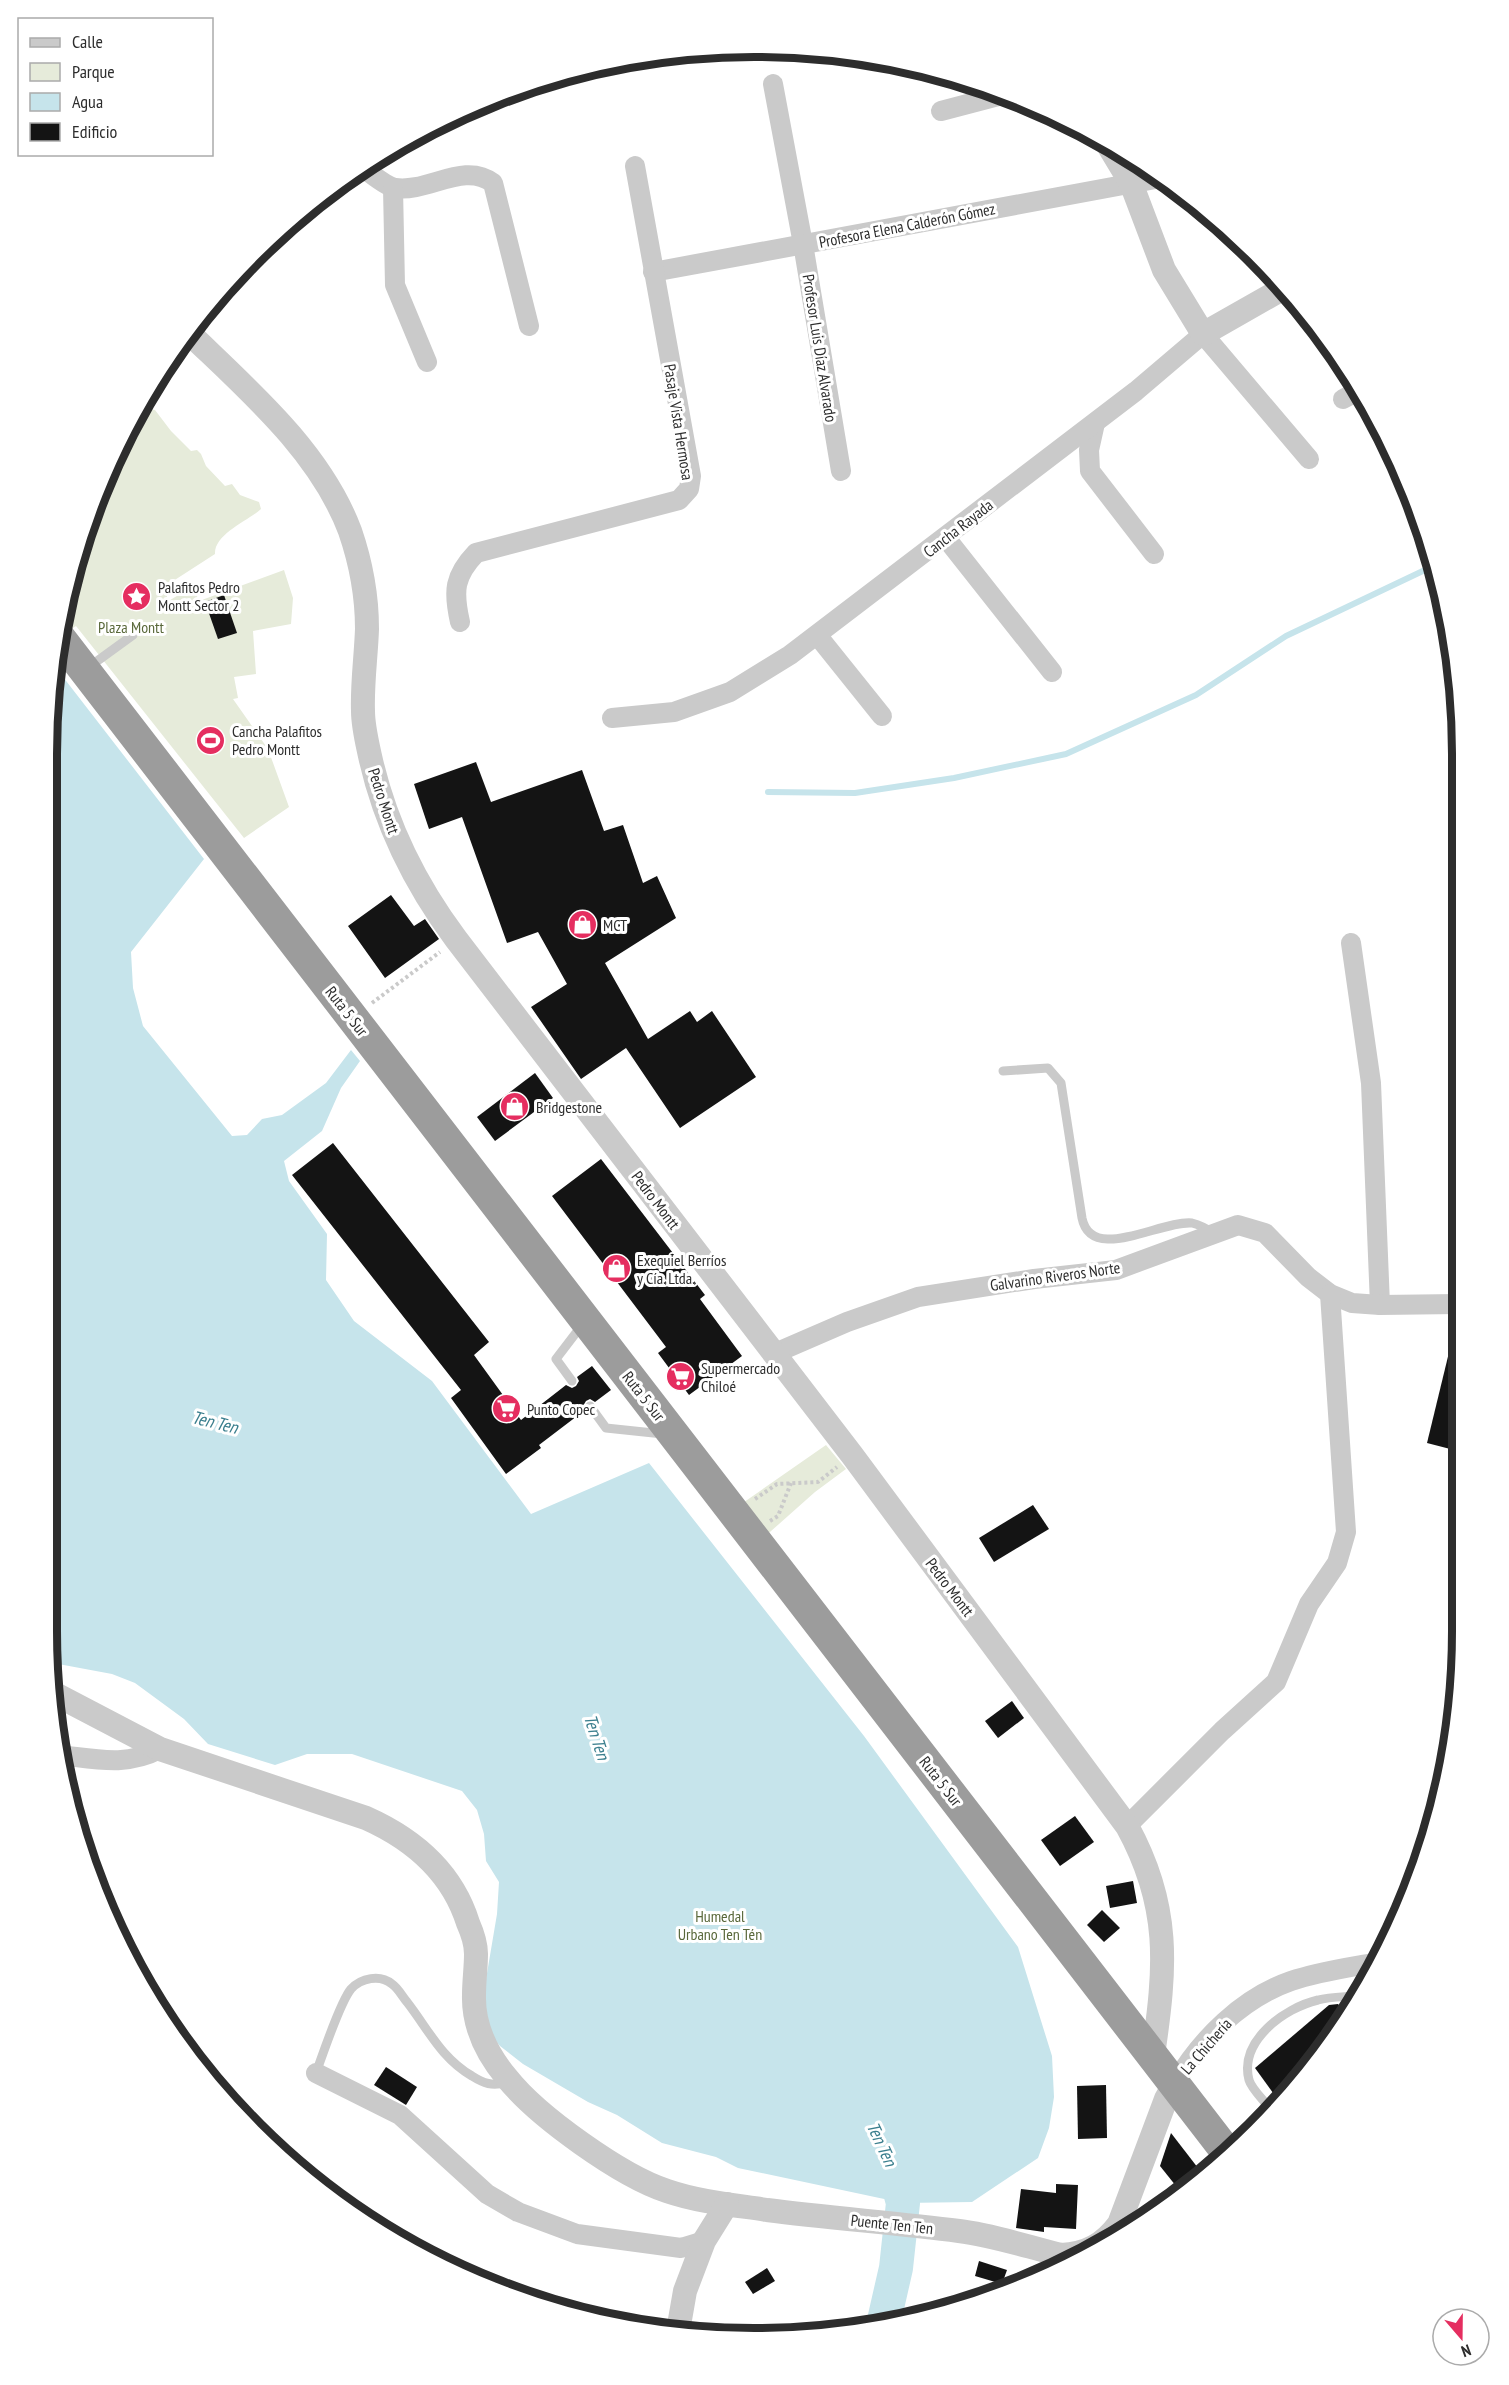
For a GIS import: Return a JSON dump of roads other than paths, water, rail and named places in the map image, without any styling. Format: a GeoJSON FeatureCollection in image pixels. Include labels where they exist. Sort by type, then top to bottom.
{"type":"FeatureCollection","features":[{"type":"Feature","properties":{"kind":"highway","name":"Ruta 5 Sur"},"geometry":{"type":"LineString","coordinates":[[66,646],[1223,2147]]}},
{"type":"Feature","properties":{"kind":"street","name":"Profesor Luis Díaz Alvarado"},"geometry":{"type":"LineString","coordinates":[[773,84],[803,244],[841,471]]}},
{"type":"Feature","properties":{"kind":"street"},"geometry":{"type":"LineString","coordinates":[[941,111],[990,98]]}},
{"type":"Feature","properties":{"kind":"street"},"geometry":{"type":"LineString","coordinates":[[1116,158],[1131,183],[1164,270],[1203,334],[1309,459]]}},
{"type":"Feature","properties":{"kind":"street","name":"Pasaje Vista Hermosa"},"geometry":{"type":"LineString","coordinates":[[459,622],[454,597],[458,579],[463,566],[476,552],[679,500],[689,489],[691,476],[635,165]]}},
{"type":"Feature","properties":{"kind":"street"},"geometry":{"type":"LineString","coordinates":[[370,173],[393,188],[412,187],[472,174],[484,176],[494,183],[529,326]]}},
{"type":"Feature","properties":{"kind":"street","name":"Profesora Elena Calderón Gómez"},"geometry":{"type":"LineString","coordinates":[[653,272],[1149,180]]}},
{"type":"Feature","properties":{"kind":"street"},"geometry":{"type":"LineString","coordinates":[[393,188],[395,285],[427,362]]}},
{"type":"Feature","properties":{"kind":"street","name":"Cancha Rayada"},"geometry":{"type":"LineString","coordinates":[[612,718],[674,712],[730,692],[790,655],[1095,423],[1203,334],[1276,292]]}},
{"type":"Feature","properties":{"kind":"street","name":"Pedro Montt"},"geometry":{"type":"LineString","coordinates":[[195,339],[276,420],[315,466],[340,508],[357,554],[366,603],[363,712],[373,771],[391,826],[425,895],[456,939],[772,1354],[852,1455],[1126,1826],[1148,1869],[1161,1916],[1163,1967],[1153,2055]]}},
{"type":"Feature","properties":{"kind":"street"},"geometry":{"type":"LineString","coordinates":[[1095,423],[1089,450],[1090,471],[1154,554]]}},
{"type":"Feature","properties":{"kind":"street"},"geometry":{"type":"LineString","coordinates":[[946,538],[1052,672]]}},
{"type":"Feature","properties":{"kind":"street"},"geometry":{"type":"LineString","coordinates":[[816,635],[882,716]]}},
{"type":"Feature","properties":{"kind":"street"},"geometry":{"type":"LineString","coordinates":[[1351,943],[1371,1083],[1380,1305]]}},
{"type":"Feature","properties":{"kind":"street","name":"Galvarino Riveros Norte"},"geometry":{"type":"LineString","coordinates":[[772,1354],[847,1322],[918,1297],[1034,1279],[1116,1270],[1238,1225],[1265,1233],[1308,1277],[1330,1294],[1352,1303],[1452,1304]]}},
{"type":"Feature","properties":{"kind":"street"},"geometry":{"type":"LineString","coordinates":[[1126,1826],[1222,1731],[1276,1683],[1309,1604],[1338,1563],[1346,1532],[1330,1294]]}},
{"type":"Feature","properties":{"kind":"street","name":"Puente Ten Ten"},"geometry":{"type":"LineString","coordinates":[[60,1697],[160,1749],[366,1818],[402,1837],[434,1863],[452,1887],[465,1914],[476,1952],[474,1996],[478,2031],[491,2058],[508,2081],[561,2128],[627,2172],[667,2191],[727,2204],[821,2217],[962,2231],[1066,2255]]}},
{"type":"Feature","properties":{"kind":"street"},"geometry":{"type":"LineString","coordinates":[[68,1756],[124,1762],[144,1758],[160,1749]]}},
{"type":"Feature","properties":{"kind":"street","name":"La Chichería"},"geometry":{"type":"LineString","coordinates":[[1175,2083],[1182,2070],[1213,2033],[1249,2002],[1269,1990],[1300,1978],[1367,1964]]}},
{"type":"Feature","properties":{"kind":"street"},"geometry":{"type":"LineString","coordinates":[[316,2073],[400,2115],[487,2194],[518,2212],[577,2234],[681,2248],[704,2241]]}},
{"type":"Feature","properties":{"kind":"street","name":"Puente Ten Ten"},"geometry":{"type":"LineString","coordinates":[[1126,2220],[1140,2163],[1166,2098],[1175,2083]]}},
{"type":"Feature","properties":{"kind":"street"},"geometry":{"type":"LineString","coordinates":[[679,2324],[685,2290],[704,2241],[727,2204]]}},
{"type":"Feature","properties":{"kind":"lane"},"geometry":{"type":"LineString","coordinates":[[85,670],[133,635]]}},
{"type":"Feature","properties":{"kind":"lane"},"geometry":{"type":"LineString","coordinates":[[1004,1071],[1048,1068],[1060,1083],[1082,1218],[1090,1234],[1109,1241],[1171,1224],[1190,1223],[1203,1226],[1214,1233]]}},
{"type":"Feature","properties":{"kind":"lane"},"geometry":{"type":"LineString","coordinates":[[572,1381],[556,1359],[585,1321]]}},
{"type":"Feature","properties":{"kind":"lane"},"geometry":{"type":"LineString","coordinates":[[590,1406],[606,1428],[674,1436]]}},
{"type":"Feature","properties":{"kind":"lane"},"geometry":{"type":"LineString","coordinates":[[316,2073],[347,1995],[357,1983],[379,1978],[393,1984],[435,2044],[453,2063],[487,2084],[508,2081]]}},
{"type":"Feature","properties":{"kind":"lane"},"geometry":{"type":"LineString","coordinates":[[1267,2103],[1250,2082],[1248,2066],[1259,2037],[1271,2025],[1289,2013],[1317,2000],[1348,1997]]}},
{"type":"Feature","properties":{"kind":"water","name":"Humedal Urbano Ten Tén"},"geometry":{"type":"Polygon","coordinates":[[[62,675],[204,859],[131,952],[133,988],[143,1026],[232,1136],[247,1135],[262,1119],[282,1115],[326,1083],[351,1050],[360,1061],[341,1088],[322,1131],[284,1161],[289,1181],[327,1234],[326,1280],[354,1321],[432,1381],[531,1514],[649,1463],[864,1736],[1018,1947],[1052,2056],[1054,2097],[1049,2128],[1038,2158],[972,2202],[903,2203],[738,2168],[716,2157],[662,2143],[617,2115],[588,2102],[523,2064],[500,2046],[487,2030],[484,1991],[497,1914],[499,1882],[486,1861],[484,1834],[477,1810],[462,1791],[352,1754],[307,1754],[275,1765],[208,1744],[184,1719],[135,1683],[112,1674],[58,1664],[57,754],[62,675]]]}},
{"type":"Feature","properties":{"kind":"waterway"},"geometry":{"type":"LineString","coordinates":[[768,792],[855,793],[954,778],[1066,754],[1196,695],[1286,636],[1427,569]]}},
{"type":"Feature","properties":{"kind":"waterway","name":"Ten Ten"},"geometry":{"type":"LineString","coordinates":[[885,2316],[896,2268],[903,2203],[891,2158]]}},
{"type":"Feature","properties":{"kind":"place","name":"Palafitos Pedro Montt Sector 2"},"geometry":{"type":"Point","coordinates":[137,596]}},
{"type":"Feature","properties":{"kind":"place","name":"Cancha Palafitos Pedro Montt"},"geometry":{"type":"Point","coordinates":[211,740]}},
{"type":"Feature","properties":{"kind":"place","name":"MCT"},"geometry":{"type":"Point","coordinates":[582,925]}},
{"type":"Feature","properties":{"kind":"place","name":"Bridgestone"},"geometry":{"type":"Point","coordinates":[515,1107]}},
{"type":"Feature","properties":{"kind":"place","name":"Exequiel Berríos y Cía. Ltda."},"geometry":{"type":"Point","coordinates":[616,1269]}},
{"type":"Feature","properties":{"kind":"place","name":"Supermercado Chiloé"},"geometry":{"type":"Point","coordinates":[680,1377]}},
{"type":"Feature","properties":{"kind":"place","name":"Punto Copec"},"geometry":{"type":"Point","coordinates":[506,1409]}},
{"type":"Feature","properties":{"kind":"park label","name":"Plaza Montt"},"geometry":{"type":"Point","coordinates":[131,627]}}]}
